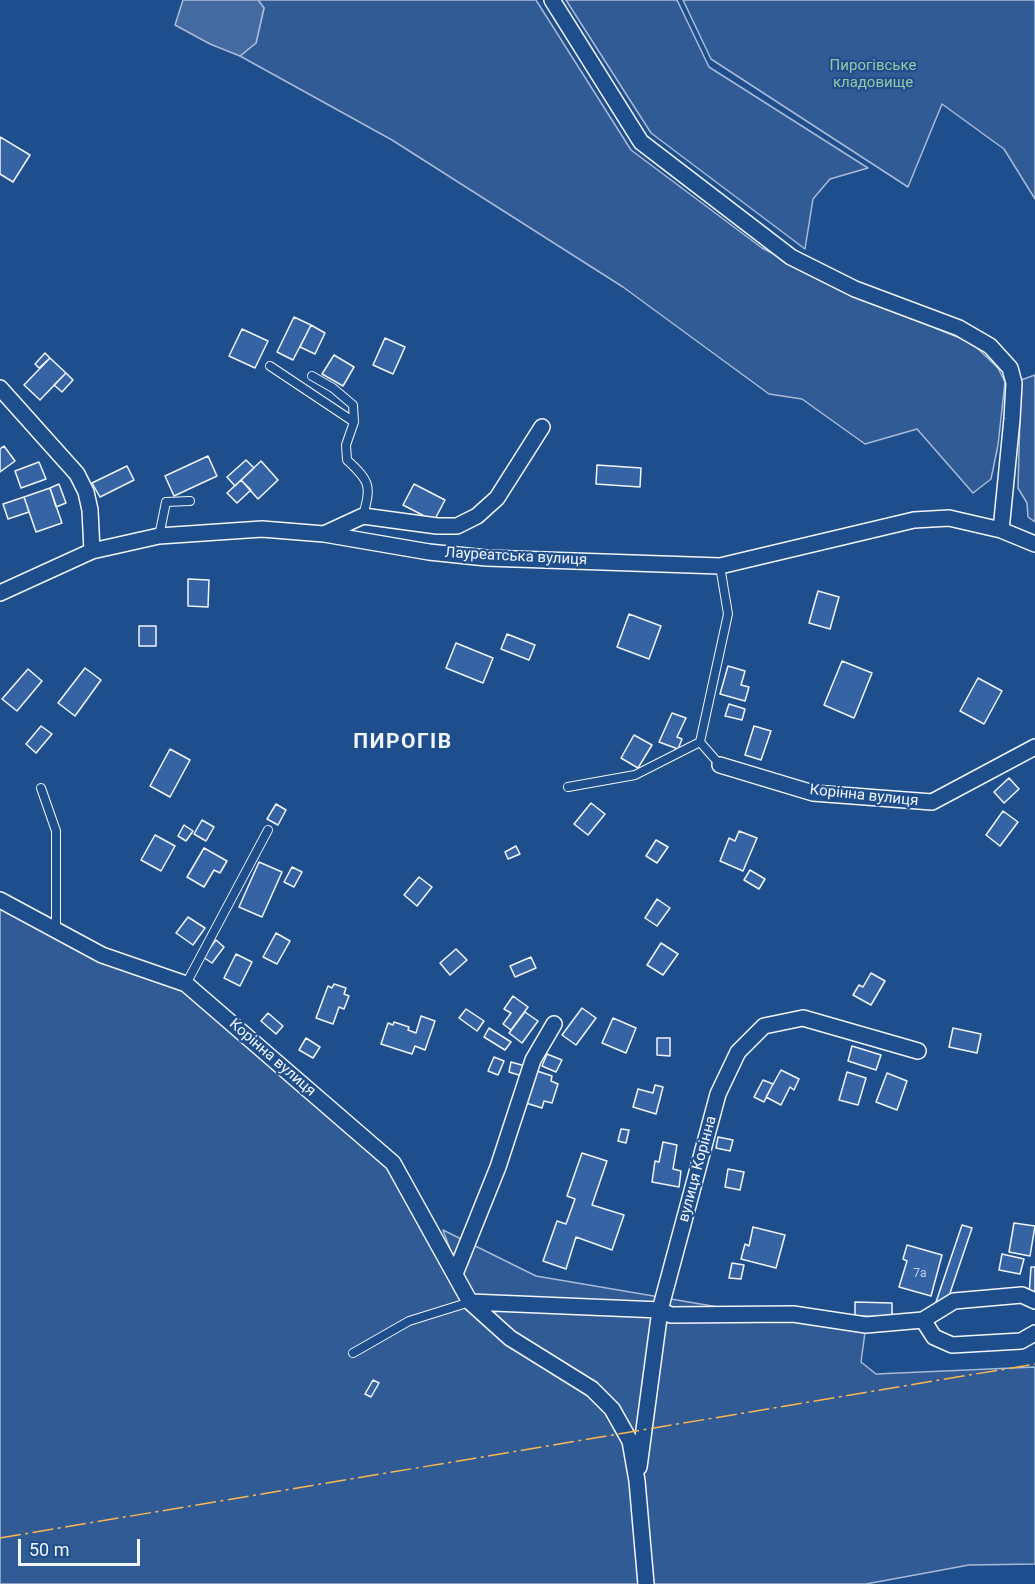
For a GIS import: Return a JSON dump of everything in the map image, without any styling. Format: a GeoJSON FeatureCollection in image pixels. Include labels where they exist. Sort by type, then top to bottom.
{"type":"FeatureCollection","features":[{"type":"Feature","properties":{"kind":"street"},"geometry":{"type":"LineString","coordinates":[[552,0],[641,142],[791,257],[855,289],[959,328],[990,346],[1010,368],[1014,383],[1012,419],[1000,530]]}},
{"type":"Feature","properties":{"kind":"street"},"geometry":{"type":"LineString","coordinates":[[0,388],[77,474],[86,492],[90,510],[92,551]]}},
{"type":"Feature","properties":{"kind":"street"},"geometry":{"type":"LineString","coordinates":[[324,534],[363,516],[437,526],[457,526],[477,516],[497,498],[542,427]]}},
{"type":"Feature","properties":{"kind":"street","name":"Лауреатська вулиця"},"geometry":{"type":"LineString","coordinates":[[0,593],[92,551],[159,536],[262,529],[324,534],[429,552],[486,558],[720,566],[914,520],[949,518],[1000,530],[1035,544]]}},
{"type":"Feature","properties":{"kind":"street","name":"Корінна вулиця"},"geometry":{"type":"LineString","coordinates":[[720,765],[813,793],[932,802],[1035,747]]}},
{"type":"Feature","properties":{"kind":"street","name":"Корінна вулиця"},"geometry":{"type":"LineString","coordinates":[[0,900],[102,955],[186,984],[393,1163],[470,1302],[510,1338],[592,1389],[612,1409],[630,1441],[638,1481]]}},
{"type":"Feature","properties":{"kind":"street","name":"вулиця Корінна"},"geometry":{"type":"LineString","coordinates":[[638,1481],[660,1310],[718,1094],[738,1052],[764,1026],[803,1018],[918,1051]]}},
{"type":"Feature","properties":{"kind":"street"},"geometry":{"type":"LineString","coordinates":[[455,1274],[498,1167],[533,1060],[554,1024]]}},
{"type":"Feature","properties":{"kind":"street"},"geometry":{"type":"LineString","coordinates":[[470,1302],[660,1310],[671,1315],[793,1314],[866,1325],[923,1320],[954,1301],[1022,1295],[1035,1301]]}},
{"type":"Feature","properties":{"kind":"street"},"geometry":{"type":"LineString","coordinates":[[923,1320],[934,1337],[952,1345],[1021,1341],[1035,1333]]}},
{"type":"Feature","properties":{"kind":"street"},"geometry":{"type":"LineString","coordinates":[[638,1481],[646,1584]]}},
{"type":"Feature","properties":{"kind":"lane"},"geometry":{"type":"LineString","coordinates":[[270,366],[354,422]]}},
{"type":"Feature","properties":{"kind":"lane"},"geometry":{"type":"LineString","coordinates":[[312,376],[333,388],[352,405],[354,422],[346,445],[347,460],[363,474],[370,491],[363,516]]}},
{"type":"Feature","properties":{"kind":"lane"},"geometry":{"type":"LineString","coordinates":[[159,536],[166,502],[190,501]]}},
{"type":"Feature","properties":{"kind":"lane"},"geometry":{"type":"LineString","coordinates":[[700,742],[728,614],[720,566]]}},
{"type":"Feature","properties":{"kind":"lane"},"geometry":{"type":"LineString","coordinates":[[700,742],[720,765]]}},
{"type":"Feature","properties":{"kind":"lane"},"geometry":{"type":"LineString","coordinates":[[568,787],[635,775],[700,742]]}},
{"type":"Feature","properties":{"kind":"lane"},"geometry":{"type":"LineString","coordinates":[[40,788],[56,831],[56,930]]}},
{"type":"Feature","properties":{"kind":"lane"},"geometry":{"type":"LineString","coordinates":[[186,984],[268,830]]}},
{"type":"Feature","properties":{"kind":"lane"},"geometry":{"type":"LineString","coordinates":[[352,1353],[409,1321],[470,1302]]}},
{"type":"Feature","properties":{"kind":"shaded area"},"geometry":{"type":"Polygon","coordinates":[[[183,0],[258,0],[264,8],[256,43],[240,56],[210,44],[175,25],[183,0]]]}},
{"type":"Feature","properties":{"kind":"shaded area"},"geometry":{"type":"Polygon","coordinates":[[[258,0],[536,0],[631,150],[762,248],[850,293],[972,343],[998,368],[1005,382],[998,445],[991,479],[973,493],[917,429],[865,444],[802,399],[769,394],[623,287],[392,140],[240,56],[256,43],[264,8],[258,0]]]}},
{"type":"Feature","properties":{"kind":"shaded area"},"geometry":{"type":"Polygon","coordinates":[[[566,0],[677,0],[709,67],[868,168],[830,179],[813,199],[805,249],[651,133],[566,0]]]}},
{"type":"Feature","properties":{"kind":"shaded area","name":"Пирогівське кладовище"},"geometry":{"type":"Polygon","coordinates":[[[683,0],[1035,0],[1035,199],[1004,149],[942,104],[908,187],[711,59],[683,0]]]}},
{"type":"Feature","properties":{"kind":"shaded area"},"geometry":{"type":"Polygon","coordinates":[[[1035,375],[1035,522],[1028,517],[1027,503],[1018,488],[1021,380],[1035,375]]]}},
{"type":"Feature","properties":{"kind":"shaded area"},"geometry":{"type":"Polygon","coordinates":[[[0,900],[102,955],[186,984],[393,1163],[467,1295],[443,1230],[536,1276],[865,1332],[861,1362],[876,1374],[1035,1367],[1035,1564],[969,1565],[866,1584],[0,1584],[0,900]]]}},
{"type":"Feature","properties":{"kind":"building"},"geometry":{"type":"Polygon","coordinates":[[[0,137],[30,155],[13,182],[0,174],[0,137]]]}},
{"type":"Feature","properties":{"kind":"building"},"geometry":{"type":"Polygon","coordinates":[[[294,317],[311,325],[293,360],[277,352],[294,317]]]}},
{"type":"Feature","properties":{"kind":"building"},"geometry":{"type":"Polygon","coordinates":[[[311,325],[325,333],[315,354],[300,347],[311,325]]]}},
{"type":"Feature","properties":{"kind":"building"},"geometry":{"type":"Polygon","coordinates":[[[242,329],[268,341],[255,368],[229,356],[242,329]]]}},
{"type":"Feature","properties":{"kind":"building"},"geometry":{"type":"Polygon","coordinates":[[[385,338],[405,347],[393,374],[373,365],[385,338]]]}},
{"type":"Feature","properties":{"kind":"building"},"geometry":{"type":"Polygon","coordinates":[[[45,353],[50,358],[39,368],[35,364],[45,353]]]}},
{"type":"Feature","properties":{"kind":"building"},"geometry":{"type":"Polygon","coordinates":[[[334,355],[354,367],[343,386],[322,374],[334,355]]]}},
{"type":"Feature","properties":{"kind":"building"},"geometry":{"type":"Polygon","coordinates":[[[50,358],[66,373],[40,400],[24,385],[50,358]]]}},
{"type":"Feature","properties":{"kind":"building"},"geometry":{"type":"Polygon","coordinates":[[[66,373],[73,380],[62,392],[54,385],[66,373]]]}},
{"type":"Feature","properties":{"kind":"building"},"geometry":{"type":"Polygon","coordinates":[[[4,446],[15,461],[0,472],[0,449],[4,446]]]}},
{"type":"Feature","properties":{"kind":"building"},"geometry":{"type":"Polygon","coordinates":[[[208,456],[217,476],[174,496],[165,476],[208,456]]]}},
{"type":"Feature","properties":{"kind":"building"},"geometry":{"type":"Polygon","coordinates":[[[246,460],[254,468],[235,486],[227,477],[246,460]]]}},
{"type":"Feature","properties":{"kind":"building"},"geometry":{"type":"Polygon","coordinates":[[[261,461],[278,480],[258,499],[241,480],[261,461]]]}},
{"type":"Feature","properties":{"kind":"building"},"geometry":{"type":"Polygon","coordinates":[[[39,462],[46,479],[21,488],[15,471],[39,462]]]}},
{"type":"Feature","properties":{"kind":"building"},"geometry":{"type":"Polygon","coordinates":[[[597,465],[641,468],[640,487],[596,484],[597,465]]]}},
{"type":"Feature","properties":{"kind":"building"},"geometry":{"type":"Polygon","coordinates":[[[127,466],[134,480],[100,497],[92,483],[127,466]]]}},
{"type":"Feature","properties":{"kind":"building"},"geometry":{"type":"Polygon","coordinates":[[[241,480],[251,490],[237,503],[227,493],[241,480]]]}},
{"type":"Feature","properties":{"kind":"building"},"geometry":{"type":"Polygon","coordinates":[[[59,484],[66,503],[56,507],[50,488],[59,484]]]}},
{"type":"Feature","properties":{"kind":"building"},"geometry":{"type":"Polygon","coordinates":[[[414,484],[445,500],[434,521],[403,505],[414,484]]]}},
{"type":"Feature","properties":{"kind":"building"},"geometry":{"type":"Polygon","coordinates":[[[50,488],[62,523],[36,532],[24,497],[50,488]]]}},
{"type":"Feature","properties":{"kind":"building"},"geometry":{"type":"Polygon","coordinates":[[[24,497],[29,512],[8,519],[3,504],[24,497]]]}},
{"type":"Feature","properties":{"kind":"building"},"geometry":{"type":"Polygon","coordinates":[[[188,579],[209,580],[208,607],[188,606],[188,579]]]}},
{"type":"Feature","properties":{"kind":"building"},"geometry":{"type":"Polygon","coordinates":[[[818,591],[839,597],[830,629],[809,623],[818,591]]]}},
{"type":"Feature","properties":{"kind":"building"},"geometry":{"type":"Polygon","coordinates":[[[629,614],[661,626],[649,659],[617,647],[629,614]]]}},
{"type":"Feature","properties":{"kind":"building"},"geometry":{"type":"Polygon","coordinates":[[[139,626],[156,626],[156,646],[139,646],[139,626]]]}},
{"type":"Feature","properties":{"kind":"building"},"geometry":{"type":"Polygon","coordinates":[[[507,634],[535,645],[529,660],[501,649],[507,634]]]}},
{"type":"Feature","properties":{"kind":"building"},"geometry":{"type":"Polygon","coordinates":[[[456,643],[493,658],[483,683],[446,668],[456,643]]]}},
{"type":"Feature","properties":{"kind":"building"},"geometry":{"type":"Polygon","coordinates":[[[842,661],[872,673],[854,718],[824,705],[842,661]]]}},
{"type":"Feature","properties":{"kind":"building"},"geometry":{"type":"Polygon","coordinates":[[[728,666],[745,671],[741,685],[749,687],[745,701],[720,694],[728,666]]]}},
{"type":"Feature","properties":{"kind":"building"},"geometry":{"type":"Polygon","coordinates":[[[85,668],[101,680],[75,716],[58,703],[85,668]]]}},
{"type":"Feature","properties":{"kind":"building"},"geometry":{"type":"Polygon","coordinates":[[[28,669],[42,681],[17,711],[2,699],[28,669]]]}},
{"type":"Feature","properties":{"kind":"building"},"geometry":{"type":"Polygon","coordinates":[[[978,678],[1002,691],[984,724],[960,711],[978,678]]]}},
{"type":"Feature","properties":{"kind":"building"},"geometry":{"type":"Polygon","coordinates":[[[729,704],[745,709],[742,720],[725,716],[729,704]]]}},
{"type":"Feature","properties":{"kind":"building"},"geometry":{"type":"Polygon","coordinates":[[[672,713],[686,718],[677,737],[682,739],[678,749],[659,742],[672,713]]]}},
{"type":"Feature","properties":{"kind":"building"},"geometry":{"type":"Polygon","coordinates":[[[41,726],[52,734],[36,753],[26,744],[41,726]]]}},
{"type":"Feature","properties":{"kind":"building"},"geometry":{"type":"Polygon","coordinates":[[[754,726],[771,731],[761,760],[745,755],[754,726]]]}},
{"type":"Feature","properties":{"kind":"building"},"geometry":{"type":"Polygon","coordinates":[[[634,735],[652,745],[638,768],[621,758],[634,735]]]}},
{"type":"Feature","properties":{"kind":"building"},"geometry":{"type":"Polygon","coordinates":[[[170,749],[190,760],[170,797],[150,786],[170,749]]]}},
{"type":"Feature","properties":{"kind":"building"},"geometry":{"type":"Polygon","coordinates":[[[1009,778],[1019,789],[1004,803],[994,792],[1009,778]]]}},
{"type":"Feature","properties":{"kind":"building"},"geometry":{"type":"Polygon","coordinates":[[[591,803],[605,814],[588,835],[574,824],[591,803]]]}},
{"type":"Feature","properties":{"kind":"building"},"geometry":{"type":"Polygon","coordinates":[[[276,804],[286,810],[278,825],[267,819],[276,804]]]}},
{"type":"Feature","properties":{"kind":"building"},"geometry":{"type":"Polygon","coordinates":[[[1003,811],[1018,822],[1000,846],[986,835],[1003,811]]]}},
{"type":"Feature","properties":{"kind":"building"},"geometry":{"type":"Polygon","coordinates":[[[202,820],[214,827],[206,841],[194,834],[202,820]]]}},
{"type":"Feature","properties":{"kind":"building"},"geometry":{"type":"Polygon","coordinates":[[[184,825],[193,831],[186,841],[178,836],[184,825]]]}},
{"type":"Feature","properties":{"kind":"building"},"geometry":{"type":"Polygon","coordinates":[[[739,831],[757,838],[743,871],[720,861],[729,838],[735,841],[739,831]]]}},
{"type":"Feature","properties":{"kind":"building"},"geometry":{"type":"Polygon","coordinates":[[[155,835],[175,846],[161,871],[141,860],[155,835]]]}},
{"type":"Feature","properties":{"kind":"building"},"geometry":{"type":"Polygon","coordinates":[[[656,840],[668,847],[657,863],[646,856],[656,840]]]}},
{"type":"Feature","properties":{"kind":"building"},"geometry":{"type":"Polygon","coordinates":[[[516,846],[520,854],[508,859],[505,852],[516,846]]]}},
{"type":"Feature","properties":{"kind":"building"},"geometry":{"type":"Polygon","coordinates":[[[204,848],[227,861],[220,873],[214,870],[204,887],[187,877],[204,848]]]}},
{"type":"Feature","properties":{"kind":"building"},"geometry":{"type":"Polygon","coordinates":[[[259,862],[282,872],[262,917],[239,907],[259,862]]]}},
{"type":"Feature","properties":{"kind":"building"},"geometry":{"type":"Polygon","coordinates":[[[292,867],[302,872],[294,887],[284,882],[292,867]]]}},
{"type":"Feature","properties":{"kind":"building"},"geometry":{"type":"Polygon","coordinates":[[[750,870],[765,879],[759,889],[744,880],[750,870]]]}},
{"type":"Feature","properties":{"kind":"building"},"geometry":{"type":"Polygon","coordinates":[[[419,877],[432,887],[417,906],[404,895],[419,877]]]}},
{"type":"Feature","properties":{"kind":"building"},"geometry":{"type":"Polygon","coordinates":[[[657,899],[670,908],[657,926],[645,918],[657,899]]]}},
{"type":"Feature","properties":{"kind":"building"},"geometry":{"type":"Polygon","coordinates":[[[188,917],[205,928],[193,945],[176,933],[188,917]]]}},
{"type":"Feature","properties":{"kind":"building"},"geometry":{"type":"Polygon","coordinates":[[[276,933],[290,941],[277,964],[263,957],[276,933]]]}},
{"type":"Feature","properties":{"kind":"building"},"geometry":{"type":"Polygon","coordinates":[[[216,940],[224,947],[212,963],[203,957],[216,940]]]}},
{"type":"Feature","properties":{"kind":"building"},"geometry":{"type":"Polygon","coordinates":[[[661,943],[678,954],[663,975],[647,965],[661,943]]]}},
{"type":"Feature","properties":{"kind":"building"},"geometry":{"type":"Polygon","coordinates":[[[456,949],[467,960],[450,975],[440,963],[456,949]]]}},
{"type":"Feature","properties":{"kind":"building"},"geometry":{"type":"Polygon","coordinates":[[[236,954],[252,962],[240,986],[224,978],[236,954]]]}},
{"type":"Feature","properties":{"kind":"building"},"geometry":{"type":"Polygon","coordinates":[[[531,957],[536,968],[515,977],[510,966],[531,957]]]}},
{"type":"Feature","properties":{"kind":"building"},"geometry":{"type":"Polygon","coordinates":[[[871,973],[885,981],[871,1005],[853,995],[859,985],[863,987],[871,973]]]}},
{"type":"Feature","properties":{"kind":"building"},"geometry":{"type":"Polygon","coordinates":[[[334,984],[346,988],[344,994],[349,996],[344,1009],[339,1007],[333,1024],[316,1018],[328,986],[332,988],[334,984]]]}},
{"type":"Feature","properties":{"kind":"building"},"geometry":{"type":"Polygon","coordinates":[[[513,996],[528,1007],[511,1030],[503,1024],[511,1013],[504,1009],[513,996]]]}},
{"type":"Feature","properties":{"kind":"building"},"geometry":{"type":"Polygon","coordinates":[[[582,1008],[596,1018],[576,1045],[562,1035],[582,1008]]]}},
{"type":"Feature","properties":{"kind":"building"},"geometry":{"type":"Polygon","coordinates":[[[466,1009],[484,1021],[477,1031],[459,1018],[466,1009]]]}},
{"type":"Feature","properties":{"kind":"building"},"geometry":{"type":"Polygon","coordinates":[[[525,1012],[538,1021],[522,1043],[509,1033],[525,1012]]]}},
{"type":"Feature","properties":{"kind":"building"},"geometry":{"type":"Polygon","coordinates":[[[268,1013],[283,1026],[276,1034],[261,1021],[268,1013]]]}},
{"type":"Feature","properties":{"kind":"building"},"geometry":{"type":"Polygon","coordinates":[[[421,1016],[435,1021],[425,1050],[415,1046],[412,1054],[381,1044],[388,1023],[393,1025],[394,1022],[409,1027],[408,1030],[416,1033],[421,1016]]]}},
{"type":"Feature","properties":{"kind":"building"},"geometry":{"type":"Polygon","coordinates":[[[613,1018],[636,1028],[626,1053],[602,1043],[613,1018]]]}},
{"type":"Feature","properties":{"kind":"building"},"geometry":{"type":"Polygon","coordinates":[[[489,1028],[511,1042],[505,1050],[484,1037],[489,1028]]]}},
{"type":"Feature","properties":{"kind":"building"},"geometry":{"type":"Polygon","coordinates":[[[953,1028],[981,1034],[977,1053],[949,1047],[953,1028]]]}},
{"type":"Feature","properties":{"kind":"building"},"geometry":{"type":"Polygon","coordinates":[[[306,1038],[320,1047],[313,1058],[299,1050],[306,1038]]]}},
{"type":"Feature","properties":{"kind":"building"},"geometry":{"type":"Polygon","coordinates":[[[657,1038],[670,1038],[670,1056],[657,1055],[657,1038]]]}},
{"type":"Feature","properties":{"kind":"building"},"geometry":{"type":"Polygon","coordinates":[[[852,1046],[881,1055],[876,1070],[848,1061],[852,1046]]]}},
{"type":"Feature","properties":{"kind":"building"},"geometry":{"type":"Polygon","coordinates":[[[547,1054],[562,1060],[556,1072],[542,1066],[547,1054]]]}},
{"type":"Feature","properties":{"kind":"building"},"geometry":{"type":"Polygon","coordinates":[[[494,1057],[504,1061],[498,1075],[488,1071],[494,1057]]]}},
{"type":"Feature","properties":{"kind":"building"},"geometry":{"type":"Polygon","coordinates":[[[511,1062],[525,1066],[522,1076],[509,1072],[511,1062]]]}},
{"type":"Feature","properties":{"kind":"building"},"geometry":{"type":"Polygon","coordinates":[[[781,1070],[799,1079],[794,1090],[790,1087],[781,1105],[766,1097],[781,1070]]]}},
{"type":"Feature","properties":{"kind":"building"},"geometry":{"type":"Polygon","coordinates":[[[537,1071],[552,1076],[551,1081],[558,1084],[552,1103],[544,1101],[542,1108],[526,1103],[537,1071]]]}},
{"type":"Feature","properties":{"kind":"building"},"geometry":{"type":"Polygon","coordinates":[[[847,1072],[866,1078],[858,1105],[839,1100],[847,1072]]]}},
{"type":"Feature","properties":{"kind":"building"},"geometry":{"type":"Polygon","coordinates":[[[887,1073],[907,1081],[897,1110],[876,1102],[887,1073]]]}},
{"type":"Feature","properties":{"kind":"building"},"geometry":{"type":"Polygon","coordinates":[[[763,1080],[773,1084],[764,1102],[754,1097],[763,1080]]]}},
{"type":"Feature","properties":{"kind":"building"},"geometry":{"type":"Polygon","coordinates":[[[655,1085],[663,1087],[656,1114],[633,1107],[638,1089],[653,1093],[655,1085]]]}},
{"type":"Feature","properties":{"kind":"building"},"geometry":{"type":"Polygon","coordinates":[[[621,1129],[629,1130],[626,1143],[618,1141],[621,1129]]]}},
{"type":"Feature","properties":{"kind":"building"},"geometry":{"type":"Polygon","coordinates":[[[718,1137],[733,1140],[730,1151],[716,1148],[718,1137]]]}},
{"type":"Feature","properties":{"kind":"building"},"geometry":{"type":"Polygon","coordinates":[[[663,1142],[677,1145],[673,1169],[681,1171],[679,1187],[652,1182],[655,1161],[659,1162],[663,1142]]]}},
{"type":"Feature","properties":{"kind":"building"},"geometry":{"type":"Polygon","coordinates":[[[582,1153],[607,1161],[592,1205],[624,1215],[612,1250],[576,1237],[566,1269],[543,1261],[557,1221],[566,1224],[575,1199],[567,1196],[582,1153]]]}},
{"type":"Feature","properties":{"kind":"building"},"geometry":{"type":"Polygon","coordinates":[[[728,1169],[744,1172],[740,1190],[725,1187],[728,1169]]]}},
{"type":"Feature","properties":{"kind":"building"},"geometry":{"type":"Polygon","coordinates":[[[1014,1223],[1035,1226],[1030,1256],[1009,1252],[1014,1223]]]}},
{"type":"Feature","properties":{"kind":"building"},"geometry":{"type":"Polygon","coordinates":[[[962,1225],[972,1228],[946,1305],[936,1302],[962,1225]]]}},
{"type":"Feature","properties":{"kind":"building"},"geometry":{"type":"Polygon","coordinates":[[[753,1227],[785,1235],[776,1268],[741,1259],[745,1244],[749,1246],[753,1227]]]}},
{"type":"Feature","properties":{"kind":"building"},"geometry":{"type":"Polygon","coordinates":[[[907,1245],[942,1255],[931,1296],[899,1287],[907,1261],[903,1259],[907,1245]]]}},
{"type":"Feature","properties":{"kind":"building"},"geometry":{"type":"Polygon","coordinates":[[[1002,1254],[1024,1259],[1020,1274],[999,1270],[1002,1254]]]}},
{"type":"Feature","properties":{"kind":"building"},"geometry":{"type":"Polygon","coordinates":[[[732,1263],[744,1265],[741,1279],[729,1278],[732,1263]]]}},
{"type":"Feature","properties":{"kind":"building"},"geometry":{"type":"Polygon","coordinates":[[[1031,1267],[1035,1267],[1035,1296],[1029,1295],[1031,1267]]]}},
{"type":"Feature","properties":{"kind":"building"},"geometry":{"type":"Polygon","coordinates":[[[855,1302],[892,1303],[892,1317],[855,1316],[855,1302]]]}},
{"type":"Feature","properties":{"kind":"building"},"geometry":{"type":"Polygon","coordinates":[[[373,1380],[379,1383],[371,1397],[365,1394],[373,1380]]]}},
{"type":"Feature","properties":{"kind":"power"},"geometry":{"type":"LineString","coordinates":[[0,1538],[1035,1364]]}},
{"type":"Feature","properties":{"kind":"district","name":"ПИРОГІВ"},"geometry":{"type":"Point","coordinates":[403,743]}}]}
